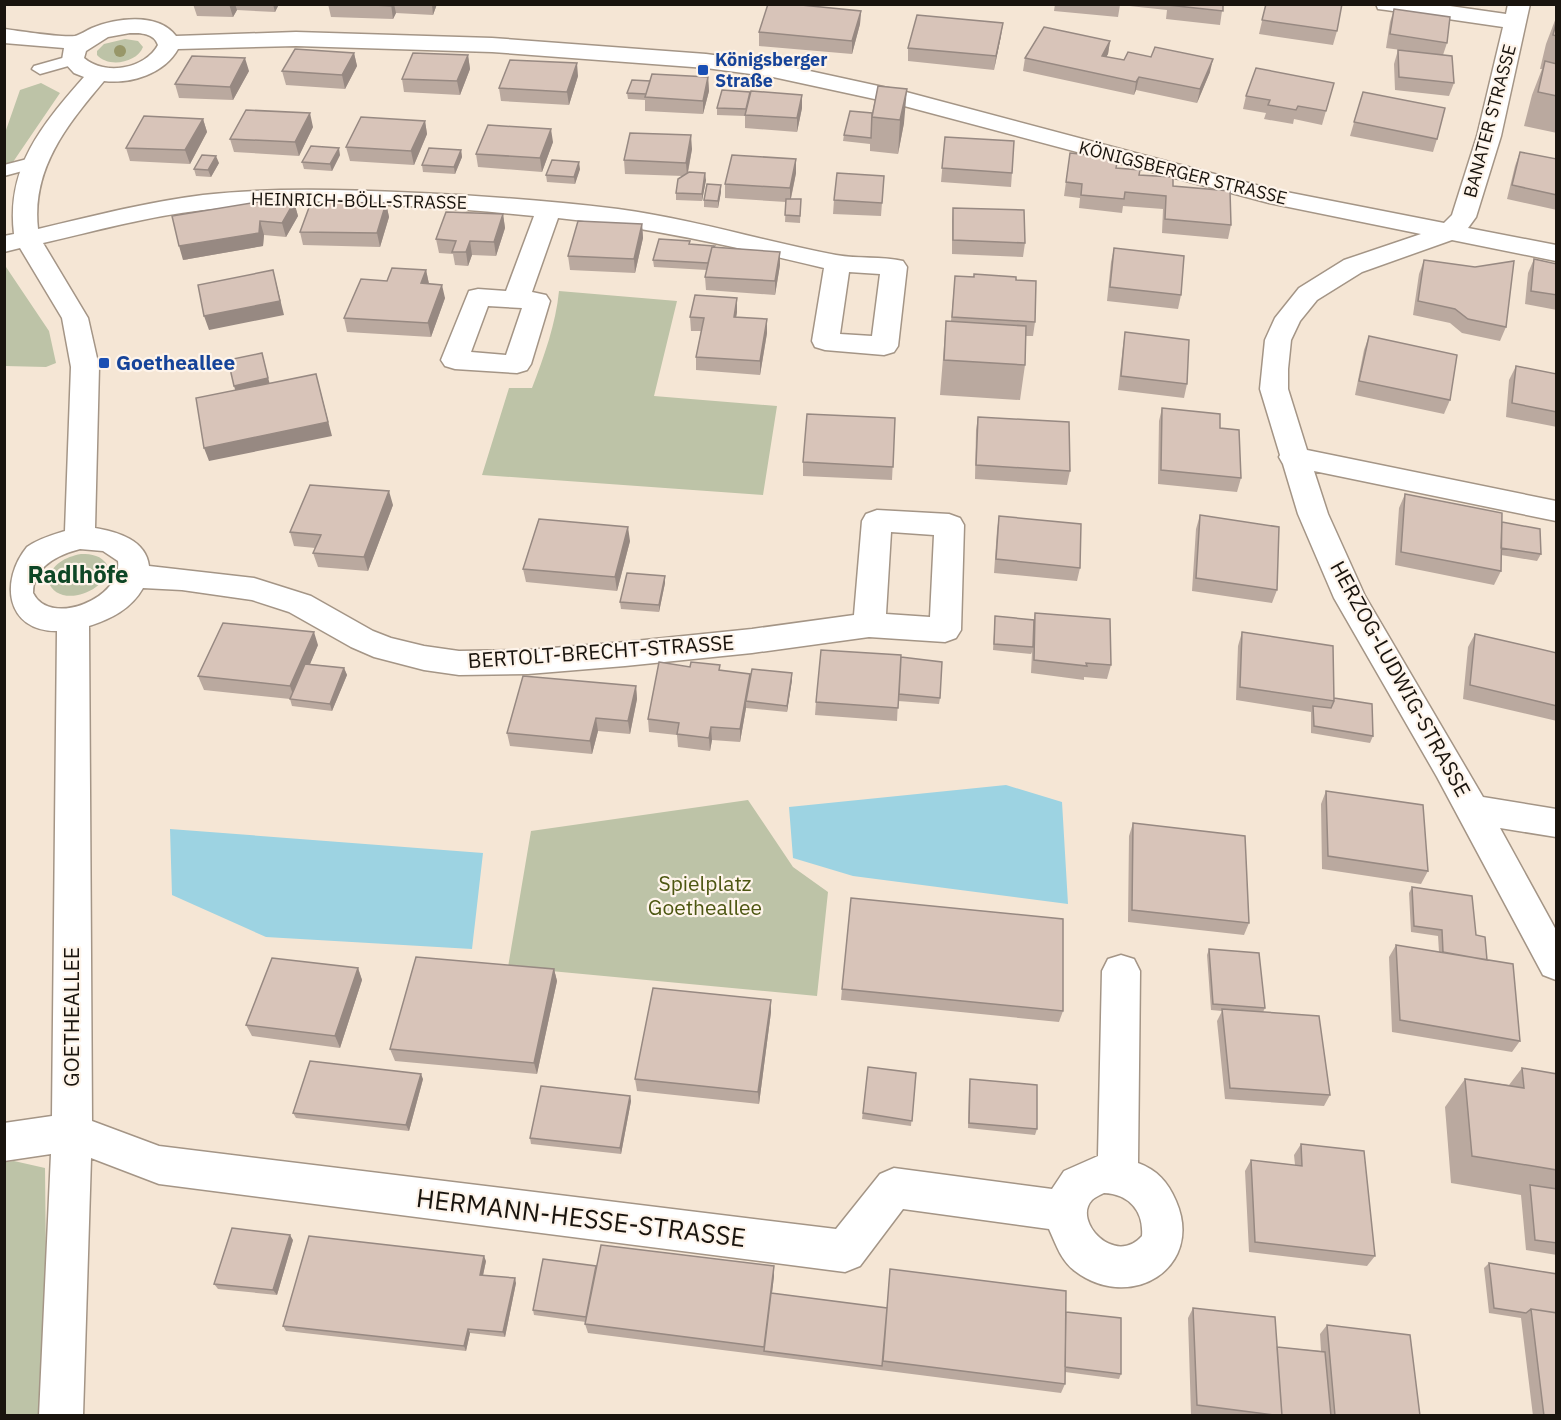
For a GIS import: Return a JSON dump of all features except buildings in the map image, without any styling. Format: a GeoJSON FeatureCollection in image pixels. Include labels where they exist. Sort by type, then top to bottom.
{"type":"FeatureCollection","features":[{"type":"Feature","properties":{"kind":"street"},"geometry":{"type":"LineString","coordinates":[[143,27],[158,4]]}},
{"type":"Feature","properties":{"kind":"street"},"geometry":{"type":"LineString","coordinates":[[1386,4],[1518,14]]}},
{"type":"Feature","properties":{"kind":"street","name":"BANATER STRASSE"},"geometry":{"type":"LineString","coordinates":[[1450,232],[1464,216],[1470,200],[1489,136],[1518,14]]}},
{"type":"Feature","properties":{"kind":"street"},"geometry":{"type":"LineString","coordinates":[[4,36],[77,52],[87,71],[98,74],[119,74],[150,66],[164,56],[168,43],[159,32],[143,27],[115,28],[89,37],[77,52]]}},
{"type":"Feature","properties":{"kind":"street","name":"KÖNIGSBERGER STRASSE"},"geometry":{"type":"LineString","coordinates":[[168,43],[296,39],[471,44],[570,50],[741,66],[826,80],[898,97],[1269,196],[1557,254]]}},
{"type":"Feature","properties":{"kind":"street"},"geometry":{"type":"LineString","coordinates":[[80,538],[85,367],[75,318],[16,241],[35,162],[58,121],[98,74]]}},
{"type":"Feature","properties":{"kind":"street","name":"HEINRICH-BÖLL-STRASSE"},"geometry":{"type":"LineString","coordinates":[[16,241],[170,208],[272,197],[368,198],[549,209],[657,223],[838,263]]}},
{"type":"Feature","properties":{"kind":"street"},"geometry":{"type":"LineString","coordinates":[[516,300],[549,209]]}},
{"type":"Feature","properties":{"kind":"street","name":"HERZOG-LUDWIG-STRASSE"},"geometry":{"type":"LineString","coordinates":[[1450,232],[1353,266],[1320,284],[1296,305],[1278,340],[1274,389],[1293,457],[1313,514],[1350,598],[1472,809],[1557,964]]}},
{"type":"Feature","properties":{"kind":"street"},"geometry":{"type":"LineString","coordinates":[[1293,457],[1557,511]]}},
{"type":"Feature","properties":{"kind":"street"},"geometry":{"type":"LineString","coordinates":[[80,538],[99,538],[116,542],[127,550],[134,563],[133,576],[119,597],[108,606],[73,618],[58,620],[41,617],[12,601],[21,574],[30,561],[44,550],[62,542],[80,538]]}},
{"type":"Feature","properties":{"kind":"street","name":"BERTOLT-BRECHT-STRASSE"},"geometry":{"type":"LineString","coordinates":[[133,576],[182,579],[254,589],[300,604],[373,644],[404,654],[459,663],[506,663],[625,654],[752,641],[868,625]]}},
{"type":"Feature","properties":{"kind":"street","name":"GOETHEALLEE"},"geometry":{"type":"LineString","coordinates":[[61,1416],[72,1132],[73,618]]}},
{"type":"Feature","properties":{"kind":"street"},"geometry":{"type":"LineString","coordinates":[[1472,809],[1557,823]]}},
{"type":"Feature","properties":{"kind":"street"},"geometry":{"type":"LineString","coordinates":[[1118,1174],[1121,971]]}},
{"type":"Feature","properties":{"kind":"street"},"geometry":{"type":"LineString","coordinates":[[4,1142],[72,1132]]}},
{"type":"Feature","properties":{"kind":"street","name":"HERMANN-HESSE-STRASSE"},"geometry":{"type":"LineString","coordinates":[[72,1132],[159,1165],[845,1251],[894,1188],[1066,1211]]}},
{"type":"Feature","properties":{"kind":"street"},"geometry":{"type":"LineString","coordinates":[[1102,1174],[1118,1174],[1135,1181],[1150,1194],[1160,1209],[1164,1227],[1160,1244],[1150,1258],[1134,1266],[1118,1268],[1101,1264],[1086,1255],[1075,1243],[1067,1228],[1066,1211],[1069,1198],[1077,1186],[1089,1178],[1102,1174]]}},
{"type":"Feature","properties":{"kind":"lane"},"geometry":{"type":"LineString","coordinates":[[40,69],[77,52]]}},
{"type":"Feature","properties":{"kind":"lane"},"geometry":{"type":"LineString","coordinates":[[4,171],[35,162]]}},
{"type":"Feature","properties":{"kind":"green space"},"geometry":{"type":"Polygon","coordinates":[[[125,39],[138,41],[143,47],[135,57],[115,62],[102,59],[97,55],[97,51],[104,44],[125,39]]]}},
{"type":"Feature","properties":{"kind":"green space"},"geometry":{"type":"Polygon","coordinates":[[[41,83],[60,93],[13,162],[5,164],[5,133],[20,90],[41,83]]]}},
{"type":"Feature","properties":{"kind":"green space"},"geometry":{"type":"Polygon","coordinates":[[[4,264],[49,331],[56,363],[46,367],[5,366],[4,264]]]}},
{"type":"Feature","properties":{"kind":"green space"},"geometry":{"type":"Polygon","coordinates":[[[559,291],[677,301],[654,396],[777,406],[763,495],[482,475],[509,388],[532,388],[552,328],[559,291]]]}},
{"type":"Feature","properties":{"kind":"green space"},"geometry":{"type":"Polygon","coordinates":[[[81,554],[99,557],[108,566],[106,576],[100,584],[81,594],[70,596],[53,589],[48,580],[56,566],[70,557],[81,554]]]}},
{"type":"Feature","properties":{"kind":"green space","name":"Spielplatz Goetheallee"},"geometry":{"type":"Polygon","coordinates":[[[748,800],[793,867],[828,892],[817,996],[508,967],[531,831],[748,800]]]}},
{"type":"Feature","properties":{"kind":"green space"},"geometry":{"type":"Polygon","coordinates":[[[14,1161],[45,1168],[47,1359],[43,1415],[5,1415],[4,1162],[14,1161]]]}},
{"type":"Feature","properties":{"kind":"water"},"geometry":{"type":"Polygon","coordinates":[[[1006,785],[1062,802],[1068,904],[853,876],[793,858],[789,807],[1006,785]]]}},
{"type":"Feature","properties":{"kind":"water"},"geometry":{"type":"Polygon","coordinates":[[[170,829],[483,853],[472,949],[266,937],[172,895],[170,829]]]}},
{"type":"Feature","properties":{"kind":"place","name":"Königsberger Straße"},"geometry":{"type":"Point","coordinates":[703,70]}},
{"type":"Feature","properties":{"kind":"place","name":"Goetheallee"},"geometry":{"type":"Point","coordinates":[104,363]}},
{"type":"Feature","properties":{"kind":"district","name":"Radlhöfe"},"geometry":{"type":"Point","coordinates":[78,575]}}]}
